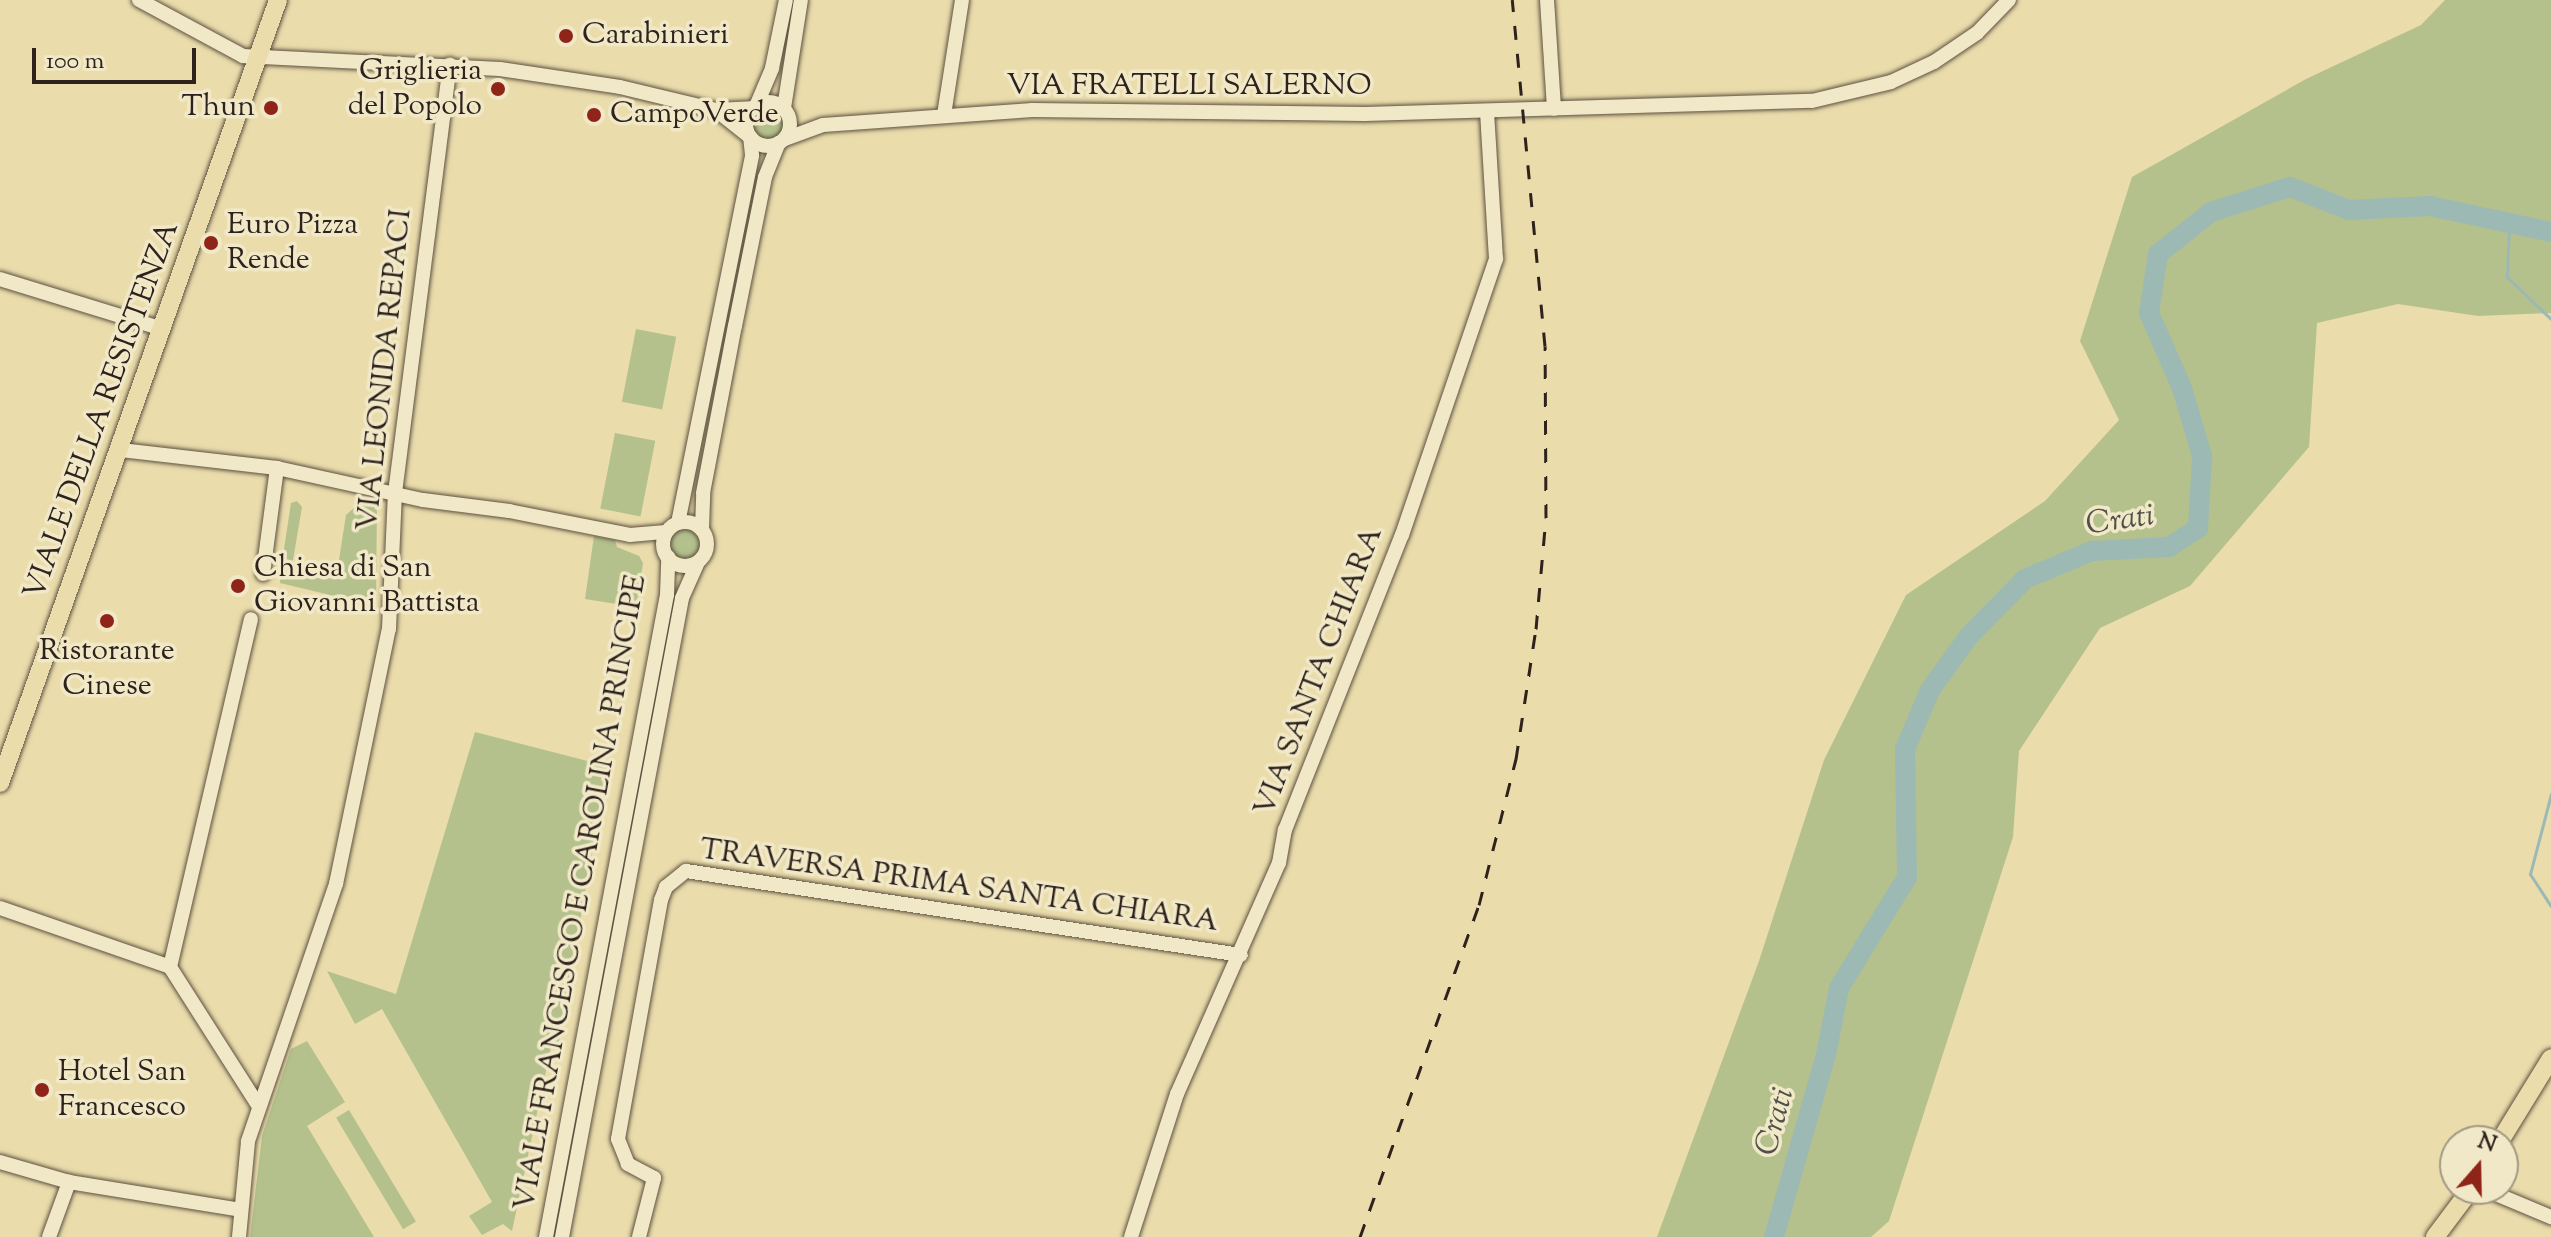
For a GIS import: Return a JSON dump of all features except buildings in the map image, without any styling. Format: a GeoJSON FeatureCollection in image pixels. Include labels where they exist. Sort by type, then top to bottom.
{"type":"FeatureCollection","features":[{"type":"Feature","properties":{"kind":"main road","name":"VIALE DELLA RESISTENZA"},"geometry":{"type":"LineString","coordinates":[[0,783],[4,756],[121,450],[278,0]]}},
{"type":"Feature","properties":{"kind":"main road"},"geometry":{"type":"LineString","coordinates":[[2510,1125],[2551,1058]]}},
{"type":"Feature","properties":{"kind":"main road"},"geometry":{"type":"LineString","coordinates":[[2435,1237],[2459,1205]]}},
{"type":"Feature","properties":{"kind":"street","name":"VIALE FRANCESCO E CAROLINA PRINCIPE"},"geometry":{"type":"LineString","coordinates":[[546,1237],[667,595],[667,556],[672,527],[750,173],[750,137],[746,120],[772,68],[786,0]]}},
{"type":"Feature","properties":{"kind":"street","name":"VIALE FRANCESCO E CAROLINA PRINCIPE"},"geometry":{"type":"LineString","coordinates":[[562,1237],[682,598],[707,543],[702,529],[703,493],[765,177],[782,141],[801,0]]}},
{"type":"Feature","properties":{"kind":"street"},"geometry":{"type":"LineString","coordinates":[[944,115],[962,0]]}},
{"type":"Feature","properties":{"kind":"street"},"geometry":{"type":"LineString","coordinates":[[1547,0],[1554,109]]}},
{"type":"Feature","properties":{"kind":"street","name":"VIA FRATELLI SALERNO"},"geometry":{"type":"LineString","coordinates":[[782,141],[823,125],[944,115],[1130,108],[1487,112],[1838,98],[1934,62],[1977,33],[2009,0]]}},
{"type":"Feature","properties":{"kind":"street"},"geometry":{"type":"LineString","coordinates":[[148,1],[258,58],[450,65],[560,77],[716,110],[772,102],[786,111]]}},
{"type":"Feature","properties":{"kind":"street","name":"VIA LEONIDA REPACI"},"geometry":{"type":"LineString","coordinates":[[239,1237],[248,1141],[336,884],[363,768],[389,629],[395,493],[450,65]]}},
{"type":"Feature","properties":{"kind":"street"},"geometry":{"type":"LineString","coordinates":[[716,110],[760,145],[782,141]]}},
{"type":"Feature","properties":{"kind":"street","name":"VIA FRATELLI SALERNO"},"geometry":{"type":"LineString","coordinates":[[786,111],[823,125]]}},
{"type":"Feature","properties":{"kind":"street","name":"VIA SANTA CHIARA"},"geometry":{"type":"LineString","coordinates":[[1131,1237],[1177,1094],[1241,955],[1402,535],[1496,259],[1487,112]]}},
{"type":"Feature","properties":{"kind":"street"},"geometry":{"type":"LineString","coordinates":[[0,279],[163,329]]}},
{"type":"Feature","properties":{"kind":"street"},"geometry":{"type":"LineString","coordinates":[[121,450],[277,468],[395,493],[630,535],[667,556]]}},
{"type":"Feature","properties":{"kind":"street"},"geometry":{"type":"LineString","coordinates":[[263,574],[277,468]]}},
{"type":"Feature","properties":{"kind":"street"},"geometry":{"type":"LineString","coordinates":[[630,535],[672,527],[702,529]]}},
{"type":"Feature","properties":{"kind":"street","name":"VIALE FRANCESCO E CAROLINA PRINCIPE"},"geometry":{"type":"LineString","coordinates":[[667,556],[685,566],[698,562]]}},
{"type":"Feature","properties":{"kind":"street"},"geometry":{"type":"LineString","coordinates":[[170,967],[251,619]]}},
{"type":"Feature","properties":{"kind":"street","name":"TRAVERSA PRIMA SANTA CHIARA"},"geometry":{"type":"LineString","coordinates":[[639,1237],[654,1178],[628,1164],[618,1139],[661,900],[666,887],[686,871],[1241,955]]}},
{"type":"Feature","properties":{"kind":"street"},"geometry":{"type":"LineString","coordinates":[[0,908],[170,967],[258,1105]]}},
{"type":"Feature","properties":{"kind":"street"},"geometry":{"type":"LineString","coordinates":[[0,1162],[69,1182],[241,1210]]}},
{"type":"Feature","properties":{"kind":"street"},"geometry":{"type":"LineString","coordinates":[[49,1237],[69,1182]]}},
{"type":"Feature","properties":{"kind":"street"},"geometry":{"type":"LineString","coordinates":[[2519,1204],[2551,1217]]}},
{"type":"Feature","properties":{"kind":"green space"},"geometry":{"type":"Polygon","coordinates":[[[2445,0],[2551,0],[2551,313],[2478,316],[2398,304],[2317,323],[2309,447],[2190,586],[2100,628],[2019,751],[2013,837],[1889,1221],[1871,1237],[1657,1237],[1759,961],[1824,760],[1906,595],[2045,501],[2119,420],[2080,341],[2132,177],[2306,79],[2421,25],[2445,0]]]}},
{"type":"Feature","properties":{"kind":"green space"},"geometry":{"type":"Polygon","coordinates":[[[767,105],[779,110],[784,122],[779,134],[767,139],[755,134],[750,122],[755,110],[767,105]]]}},
{"type":"Feature","properties":{"kind":"green space"},"geometry":{"type":"Polygon","coordinates":[[[636,329],[676,337],[662,409],[622,402],[636,329]]]}},
{"type":"Feature","properties":{"kind":"green space"},"geometry":{"type":"Polygon","coordinates":[[[615,433],[655,441],[641,516],[600,509],[615,433]]]}},
{"type":"Feature","properties":{"kind":"green space"},"geometry":{"type":"Polygon","coordinates":[[[366,497],[377,498],[376,606],[280,583],[281,570],[336,579],[346,515],[366,497]]]}},
{"type":"Feature","properties":{"kind":"green space"},"geometry":{"type":"Polygon","coordinates":[[[297,501],[302,507],[293,560],[288,564],[282,562],[291,503],[297,501]]]}},
{"type":"Feature","properties":{"kind":"green space"},"geometry":{"type":"Polygon","coordinates":[[[685,527],[697,532],[702,544],[697,556],[685,561],[673,556],[668,544],[673,532],[685,527]]]}},
{"type":"Feature","properties":{"kind":"green space"},"geometry":{"type":"Polygon","coordinates":[[[594,536],[615,540],[617,547],[639,556],[643,563],[636,607],[585,599],[594,536]]]}},
{"type":"Feature","properties":{"kind":"green space"},"geometry":{"type":"Polygon","coordinates":[[[475,732],[607,766],[558,1048],[551,1047],[512,1231],[503,1224],[482,1235],[469,1216],[492,1202],[382,1009],[355,1024],[327,971],[396,994],[475,732]]]}},
{"type":"Feature","properties":{"kind":"green space"},"geometry":{"type":"Polygon","coordinates":[[[307,1041],[345,1102],[307,1126],[374,1237],[250,1237],[262,1136],[291,1049],[307,1041]]]}},
{"type":"Feature","properties":{"kind":"green space"},"geometry":{"type":"Polygon","coordinates":[[[349,1110],[416,1221],[403,1229],[336,1118],[349,1110]]]}},
{"type":"Feature","properties":{"kind":"waterway","name":"Crati"},"geometry":{"type":"LineString","coordinates":[[1774,1237],[1826,1055],[1839,988],[1907,877],[1905,749],[1930,690],[1969,636],[2025,579],[2092,551],[2169,547],[2198,528],[2202,456],[2182,388],[2149,313],[2158,254],[2211,212],[2290,187],[2349,210],[2430,206],[2551,232]]}},
{"type":"Feature","properties":{"kind":"waterway"},"geometry":{"type":"LineString","coordinates":[[2509,225],[2507,277],[2551,319]]}},
{"type":"Feature","properties":{"kind":"waterway"},"geometry":{"type":"LineString","coordinates":[[2551,794],[2530,874],[2551,906]]}},
{"type":"Feature","properties":{"kind":"railway"},"geometry":{"type":"LineString","coordinates":[[1360,1237],[1479,905],[1516,759],[1536,629],[1546,518],[1545,346],[1512,0]]}},
{"type":"Feature","properties":{"kind":"place","name":"Carabinieri"},"geometry":{"type":"Point","coordinates":[566,36]}},
{"type":"Feature","properties":{"kind":"place","name":"Griglieria del Popolo"},"geometry":{"type":"Point","coordinates":[498,89]}},
{"type":"Feature","properties":{"kind":"place","name":"Thun"},"geometry":{"type":"Point","coordinates":[271,108]}},
{"type":"Feature","properties":{"kind":"place","name":"CampoVerde"},"geometry":{"type":"Point","coordinates":[594,115]}},
{"type":"Feature","properties":{"kind":"place","name":"Euro Pizza Rende"},"geometry":{"type":"Point","coordinates":[211,243]}},
{"type":"Feature","properties":{"kind":"place","name":"Chiesa di San Giovanni Battista"},"geometry":{"type":"Point","coordinates":[238,586]}},
{"type":"Feature","properties":{"kind":"place","name":"Ristorante Cinese"},"geometry":{"type":"Point","coordinates":[107,621]}},
{"type":"Feature","properties":{"kind":"place","name":"Hotel San Francesco"},"geometry":{"type":"Point","coordinates":[42,1090]}}]}
